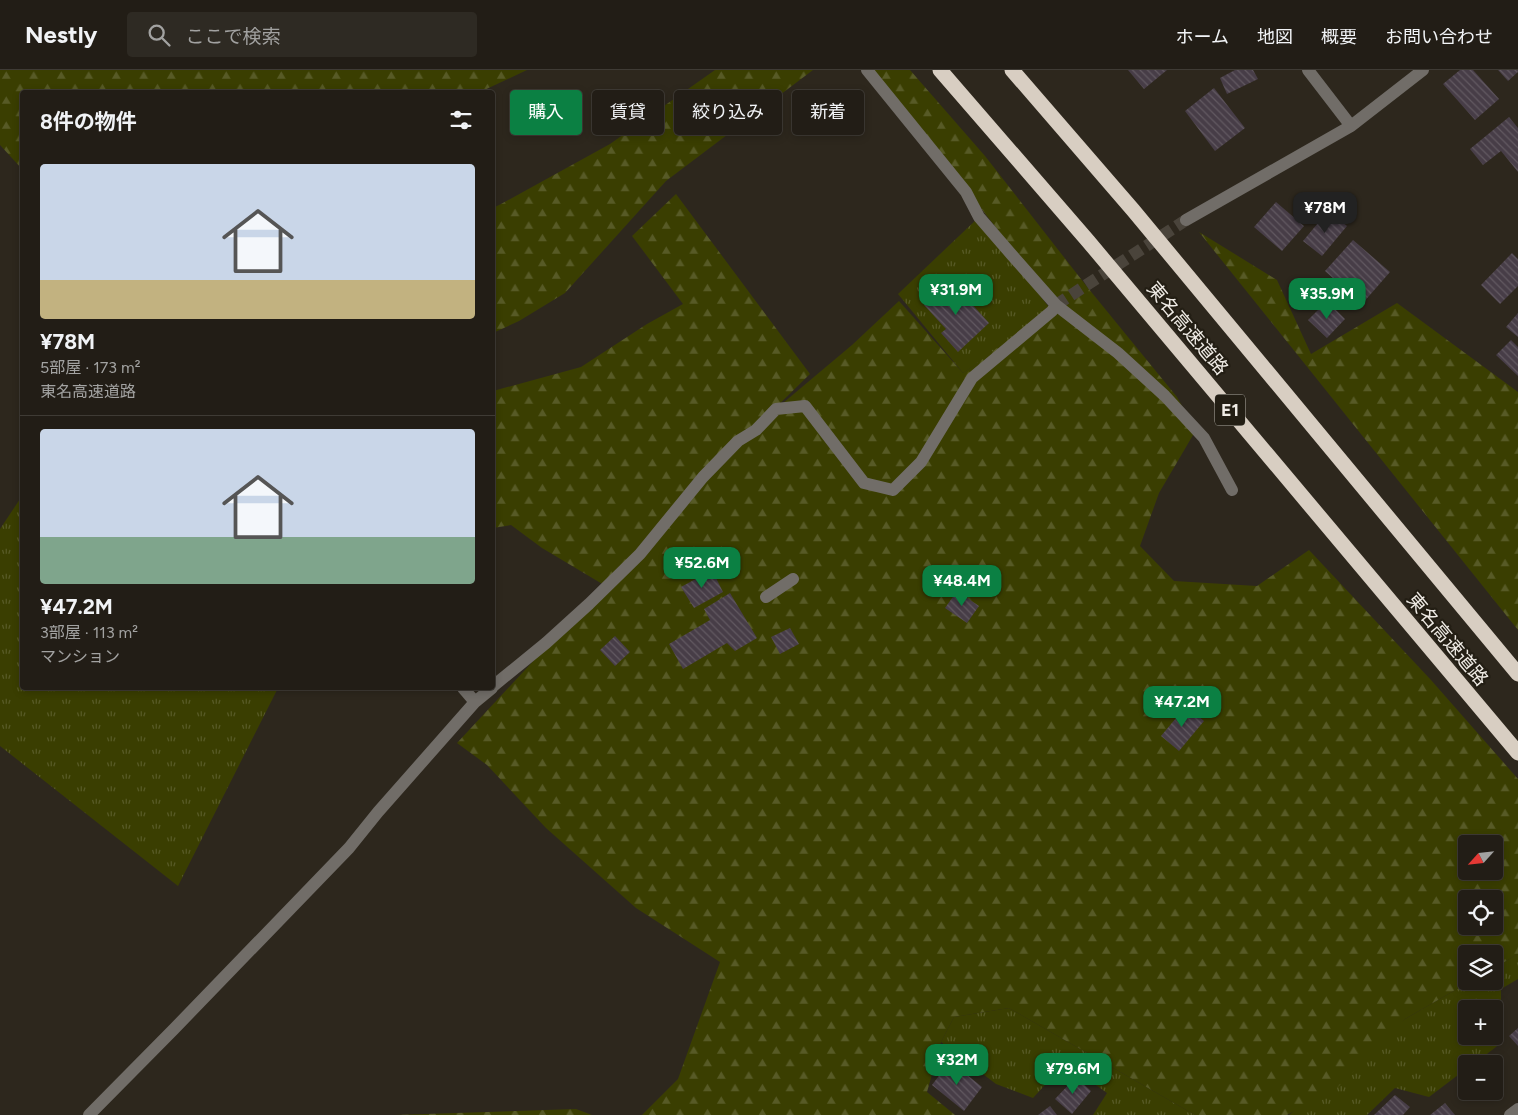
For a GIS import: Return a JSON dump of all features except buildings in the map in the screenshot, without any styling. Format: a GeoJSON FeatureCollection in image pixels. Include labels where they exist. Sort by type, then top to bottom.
{"type":"FeatureCollection","features":[{"type":"Feature","properties":{"kind":"highway","name":"東名高速道路"},"geometry":{"type":"LineString","coordinates":[[940,70],[1088,240],[1518,753]]}},
{"type":"Feature","properties":{"kind":"highway","name":"東名高速道路"},"geometry":{"type":"LineString","coordinates":[[1012,70],[1133,210],[1518,674]]}},
{"type":"Feature","properties":{"kind":"street"},"geometry":{"type":"LineString","coordinates":[[866,70],[966,192],[979,217],[1056,305],[1118,353],[1165,396],[1204,438],[1232,490]]}},
{"type":"Feature","properties":{"kind":"street"},"geometry":{"type":"LineString","coordinates":[[1308,70],[1351,126]]}},
{"type":"Feature","properties":{"kind":"street"},"geometry":{"type":"LineString","coordinates":[[1186,220],[1351,126],[1423,70]]}},
{"type":"Feature","properties":{"kind":"street"},"geometry":{"type":"LineString","coordinates":[[495,685],[546,643],[640,554],[703,477],[738,441],[756,430],[776,409],[805,406],[864,483],[893,490],[921,462],[972,378],[1052,311],[1056,305]]}},
{"type":"Feature","properties":{"kind":"street"},"geometry":{"type":"LineString","coordinates":[[766,598],[794,579]]}},
{"type":"Feature","properties":{"kind":"street"},"geometry":{"type":"LineString","coordinates":[[465,690],[474,702]]}},
{"type":"Feature","properties":{"kind":"street"},"geometry":{"type":"LineString","coordinates":[[89,1115],[349,848],[474,702],[488,690]]}},
{"type":"Feature","properties":{"kind":"street"},"geometry":{"type":"LineString","coordinates":[[1510,1115],[1518,1109]]}},
{"type":"Feature","properties":{"kind":"green space"},"geometry":{"type":"Polygon","coordinates":[[[0,70],[527,70],[484,90],[20,90],[20,167],[0,145],[0,70]]]}},
{"type":"Feature","properties":{"kind":"green space"},"geometry":{"type":"Polygon","coordinates":[[[715,70],[813,70],[782,93],[782,90],[687,90],[715,70]]]}},
{"type":"Feature","properties":{"kind":"green space"},"geometry":{"type":"Polygon","coordinates":[[[874,70],[910,70],[985,156],[1088,288],[1177,397],[1196,430],[1159,493],[1140,546],[1174,581],[1257,586],[1309,550],[1431,680],[1518,779],[1518,954],[1503,963],[1503,945],[1458,945],[1458,988],[1405,1019],[1338,1087],[1287,1115],[1195,1115],[1009,1008],[954,1017],[941,1042],[927,1092],[955,1115],[642,1115],[678,1079],[720,962],[636,908],[546,828],[487,765],[457,743],[604,585],[542,548],[511,525],[495,528],[495,390],[581,367],[647,324],[683,304],[632,236],[676,194],[810,374],[764,419],[852,345],[899,301],[963,373],[1056,305],[874,70]]]}},
{"type":"Feature","properties":{"kind":"green space"},"geometry":{"type":"Polygon","coordinates":[[[674,99],[674,135],[727,135],[666,181],[565,293],[519,321],[495,332],[495,207],[610,144],[623,135],[664,135],[664,106],[674,99]]]}},
{"type":"Feature","properties":{"kind":"green space"},"geometry":{"type":"Polygon","coordinates":[[[979,217],[1052,311],[963,373],[898,294],[979,217]]]}},
{"type":"Feature","properties":{"kind":"green space"},"geometry":{"type":"Polygon","coordinates":[[[1199,232],[1277,280],[1311,354],[1397,303],[1518,392],[1518,630],[1199,232]]]}},
{"type":"Feature","properties":{"kind":"green space"},"geometry":{"type":"Polygon","coordinates":[[[20,499],[20,690],[277,690],[178,886],[0,746],[0,529],[20,499]]]}},
{"type":"Feature","properties":{"kind":"green space"},"geometry":{"type":"Polygon","coordinates":[[[1518,954],[1518,979],[1503,988],[1503,963],[1518,954]]]}},
{"type":"Feature","properties":{"kind":"green space"},"geometry":{"type":"Polygon","coordinates":[[[1458,988],[1458,990],[1501,990],[1501,1000],[1458,1000],[1458,1045],[1498,1045],[1486,1055],[1458,1055],[1458,1075],[1429,1097],[1395,1088],[1367,1115],[1289,1115],[1405,1019],[1458,988]]]}},
{"type":"Feature","properties":{"kind":"green space"},"geometry":{"type":"Polygon","coordinates":[[[1009,1008],[1195,1115],[1093,1115],[1107,1093],[1065,1063],[1033,1098],[996,1084],[941,1042],[954,1017],[1009,1008]]]}},
{"type":"Feature","properties":{"kind":"green space"},"geometry":{"type":"Polygon","coordinates":[[[576,1109],[592,1115],[394,1115],[576,1109]]]}},
{"type":"Feature","properties":{"kind":"tunnel"},"geometry":{"type":"LineString","coordinates":[[1056,305],[1186,220]]}}]}
